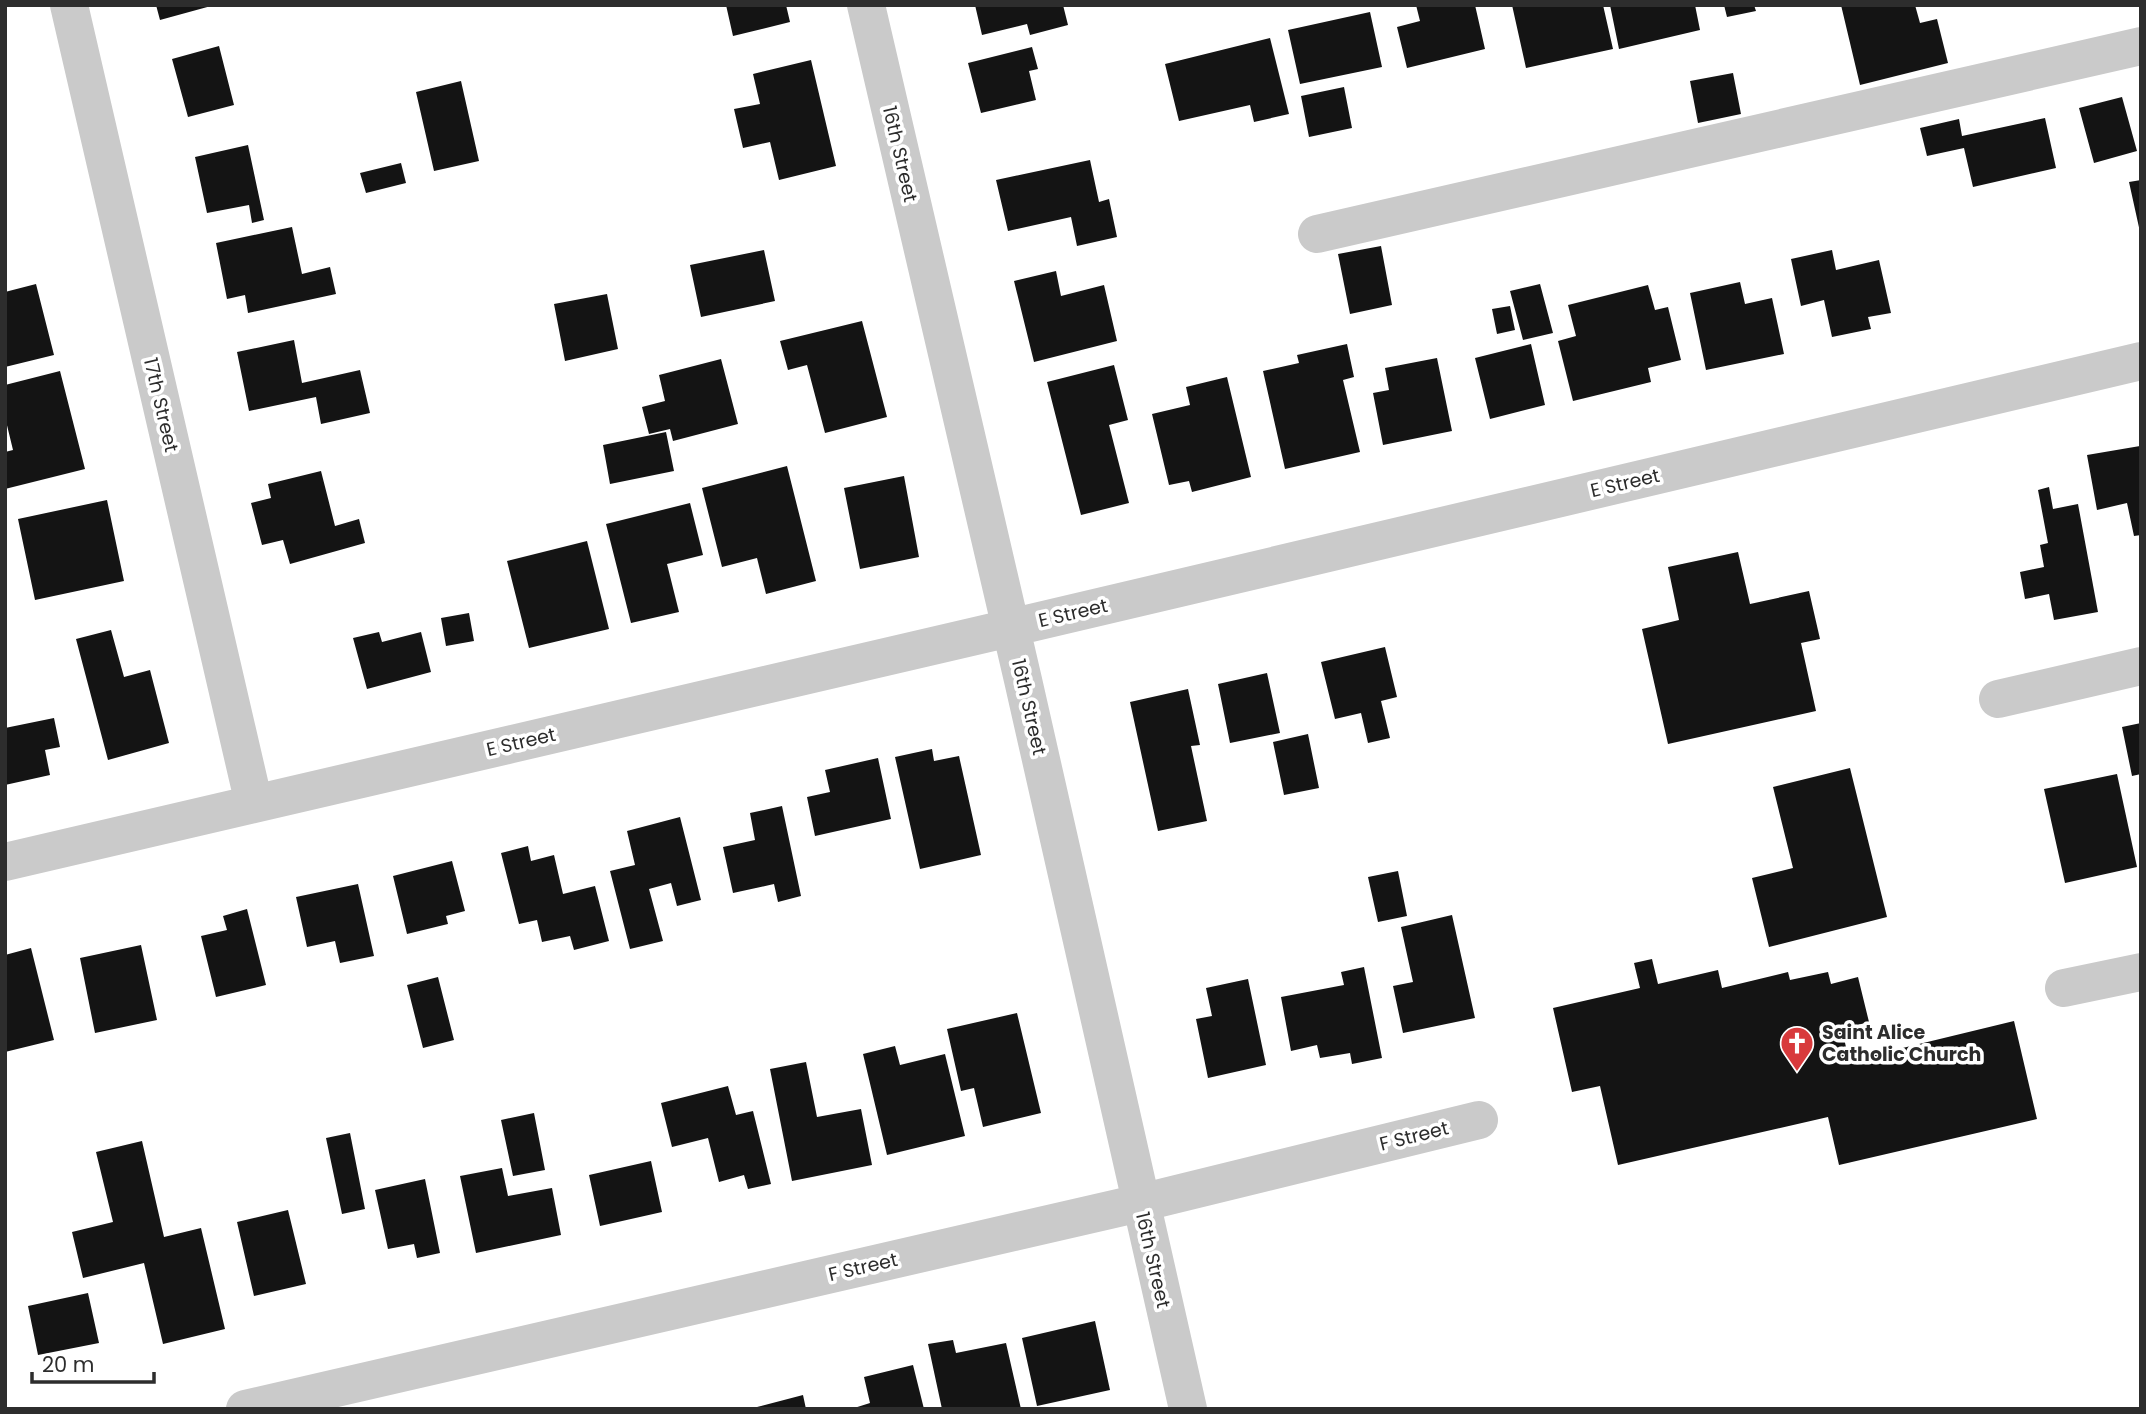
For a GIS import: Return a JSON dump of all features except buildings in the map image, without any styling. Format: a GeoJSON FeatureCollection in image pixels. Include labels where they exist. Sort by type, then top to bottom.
{"type":"FeatureCollection","features":[{"type":"Feature","properties":{"kind":"street","name":"17th Street"},"geometry":{"type":"LineString","coordinates":[[69,5],[254,804]]}},
{"type":"Feature","properties":{"kind":"street","name":"16th Street"},"geometry":{"type":"LineString","coordinates":[[866,5],[1188,1409]]}},
{"type":"Feature","properties":{"kind":"street"},"geometry":{"type":"LineString","coordinates":[[1317,234],[2141,46]]}},
{"type":"Feature","properties":{"kind":"street","name":"E Street"},"geometry":{"type":"LineString","coordinates":[[5,862],[1010,628],[2141,360]]}},
{"type":"Feature","properties":{"kind":"street"},"geometry":{"type":"LineString","coordinates":[[1998,699],[2141,666]]}},
{"type":"Feature","properties":{"kind":"street"},"geometry":{"type":"LineString","coordinates":[[2064,988],[2141,972]]}},
{"type":"Feature","properties":{"kind":"street","name":"F Street"},"geometry":{"type":"LineString","coordinates":[[245,1409],[1140,1203],[1479,1120]]}},
{"type":"Feature","properties":{"kind":"place","name":"Saint Alice Catholic Church"},"geometry":{"type":"Point","coordinates":[1797,1073]}}]}
